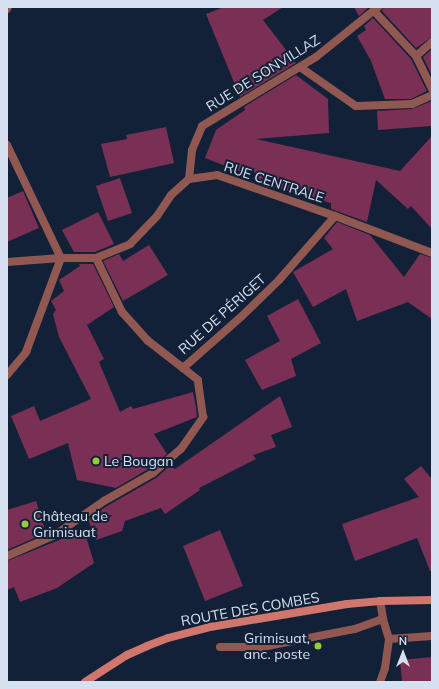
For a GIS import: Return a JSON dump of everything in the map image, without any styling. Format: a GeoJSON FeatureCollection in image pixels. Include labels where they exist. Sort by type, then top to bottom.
{"type":"FeatureCollection","features":[{"type":"Feature","properties":{"kind":"street"},"geometry":{"type":"LineString","coordinates":[[376,9],[416,56],[432,89]]}},
{"type":"Feature","properties":{"kind":"street","name":"RUE DE SONVILLAZ"},"geometry":{"type":"LineString","coordinates":[[188,178],[192,150],[202,126],[316,57],[376,9]]}},
{"type":"Feature","properties":{"kind":"street"},"geometry":{"type":"LineString","coordinates":[[416,56],[432,42]]}},
{"type":"Feature","properties":{"kind":"street"},"geometry":{"type":"LineString","coordinates":[[300,67],[356,106],[412,104],[432,95]]}},
{"type":"Feature","properties":{"kind":"street"},"geometry":{"type":"LineString","coordinates":[[7,145],[61,258],[26,352],[7,375]]}},
{"type":"Feature","properties":{"kind":"street","name":"RUE CENTRALE"},"geometry":{"type":"LineString","coordinates":[[188,178],[217,175],[335,216],[432,253]]}},
{"type":"Feature","properties":{"kind":"street"},"geometry":{"type":"LineString","coordinates":[[7,262],[61,258],[96,258],[130,244],[157,216],[171,195],[188,178]]}},
{"type":"Feature","properties":{"kind":"street","name":"RUE DE PÉRIGET"},"geometry":{"type":"LineString","coordinates":[[7,556],[54,535],[104,501],[153,474],[181,448],[203,417],[198,380],[183,368],[242,316],[279,280],[335,216]]}},
{"type":"Feature","properties":{"kind":"street"},"geometry":{"type":"LineString","coordinates":[[96,258],[122,312],[147,340],[183,368]]}},
{"type":"Feature","properties":{"kind":"street","name":"ROUTE DES COMBES"},"geometry":{"type":"LineString","coordinates":[[85,682],[127,655],[174,636],[233,622],[380,601],[432,600]]}},
{"type":"Feature","properties":{"kind":"street"},"geometry":{"type":"LineString","coordinates":[[380,601],[383,619],[389,639],[385,668],[380,682]]}},
{"type":"Feature","properties":{"kind":"street"},"geometry":{"type":"LineString","coordinates":[[220,647],[262,647],[356,629],[383,619]]}},
{"type":"Feature","properties":{"kind":"street"},"geometry":{"type":"LineString","coordinates":[[389,639],[432,636]]}},
{"type":"Feature","properties":{"kind":"building"},"geometry":{"type":"Polygon","coordinates":[[[224,7],[283,7],[263,20],[296,63],[240,97],[206,14],[224,7]]]}},
{"type":"Feature","properties":{"kind":"building"},"geometry":{"type":"Polygon","coordinates":[[[354,7],[369,7],[359,16],[354,7]]]}},
{"type":"Feature","properties":{"kind":"building"},"geometry":{"type":"Polygon","coordinates":[[[383,7],[432,7],[432,37],[416,48],[382,11],[383,7]]]}},
{"type":"Feature","properties":{"kind":"building"},"geometry":{"type":"Polygon","coordinates":[[[373,18],[411,59],[427,91],[411,99],[385,99],[371,61],[357,36],[366,30],[364,26],[373,18]]]}},
{"type":"Feature","properties":{"kind":"building"},"geometry":{"type":"Polygon","coordinates":[[[432,49],[432,76],[423,57],[432,49]]]}},
{"type":"Feature","properties":{"kind":"building"},"geometry":{"type":"Polygon","coordinates":[[[296,75],[328,99],[329,133],[256,139],[400,171],[432,136],[432,229],[411,206],[408,209],[376,180],[367,222],[331,209],[331,203],[260,183],[253,170],[244,173],[205,158],[216,130],[245,110],[244,107],[296,75]]]}},
{"type":"Feature","properties":{"kind":"building"},"geometry":{"type":"Polygon","coordinates":[[[432,101],[432,126],[378,130],[377,111],[412,109],[432,101]]]}},
{"type":"Feature","properties":{"kind":"building"},"geometry":{"type":"Polygon","coordinates":[[[166,127],[174,163],[110,177],[101,144],[127,139],[126,135],[166,127]]]}},
{"type":"Feature","properties":{"kind":"building"},"geometry":{"type":"Polygon","coordinates":[[[120,178],[132,213],[108,221],[96,186],[120,178]]]}},
{"type":"Feature","properties":{"kind":"building"},"geometry":{"type":"Polygon","coordinates":[[[23,191],[39,228],[7,242],[7,198],[23,191]]]}},
{"type":"Feature","properties":{"kind":"building"},"geometry":{"type":"Polygon","coordinates":[[[98,212],[114,244],[95,252],[74,252],[62,230],[98,212]]]}},
{"type":"Feature","properties":{"kind":"building"},"geometry":{"type":"Polygon","coordinates":[[[337,222],[370,235],[404,277],[420,254],[432,258],[432,319],[408,302],[357,321],[346,289],[313,307],[293,272],[333,249],[324,238],[337,222]]]}},
{"type":"Feature","properties":{"kind":"building"},"geometry":{"type":"Polygon","coordinates":[[[149,245],[168,275],[123,301],[103,261],[119,254],[123,261],[149,245]]]}},
{"type":"Feature","properties":{"kind":"building"},"geometry":{"type":"Polygon","coordinates":[[[79,264],[93,264],[114,307],[87,325],[104,359],[99,362],[120,412],[131,406],[133,409],[193,392],[196,407],[197,417],[154,434],[167,454],[150,468],[116,488],[77,480],[68,443],[29,459],[11,416],[34,406],[40,421],[91,399],[59,337],[53,314],[56,310],[51,301],[64,291],[59,280],[80,266],[79,264]]]}},
{"type":"Feature","properties":{"kind":"building"},"geometry":{"type":"Polygon","coordinates":[[[298,299],[321,343],[291,359],[296,376],[262,390],[245,360],[280,341],[267,316],[298,299]]]}},
{"type":"Feature","properties":{"kind":"building"},"geometry":{"type":"Polygon","coordinates":[[[280,396],[292,427],[271,435],[276,447],[253,455],[256,459],[199,488],[200,490],[165,514],[161,508],[125,521],[122,531],[96,540],[88,519],[107,506],[156,478],[172,464],[175,469],[280,396]]]}},
{"type":"Feature","properties":{"kind":"building"},"geometry":{"type":"Polygon","coordinates":[[[421,466],[432,479],[432,571],[430,571],[417,538],[355,561],[342,524],[419,497],[404,479],[421,466]]]}},
{"type":"Feature","properties":{"kind":"building","name":"Château de Grimisuat"},"geometry":{"type":"Polygon","coordinates":[[[36,501],[46,533],[7,550],[7,510],[36,501]]]}},
{"type":"Feature","properties":{"kind":"building"},"geometry":{"type":"Polygon","coordinates":[[[84,530],[94,563],[57,588],[20,602],[14,587],[7,590],[7,561],[84,530]]]}},
{"type":"Feature","properties":{"kind":"building"},"geometry":{"type":"Polygon","coordinates":[[[220,530],[243,586],[205,601],[183,546],[220,530]]]}},
{"type":"Feature","properties":{"kind":"building"},"geometry":{"type":"Polygon","coordinates":[[[432,657],[432,682],[402,682],[400,660],[432,657]]]}},
{"type":"Feature","properties":{"kind":"place","name":"Le Bougan"},"geometry":{"type":"Point","coordinates":[96,461]}},
{"type":"Feature","properties":{"kind":"place","name":"Château de Grimisuat"},"geometry":{"type":"Point","coordinates":[25,524]}},
{"type":"Feature","properties":{"kind":"place","name":"Grimisuat, anc. poste"},"geometry":{"type":"Point","coordinates":[318,646]}}]}
